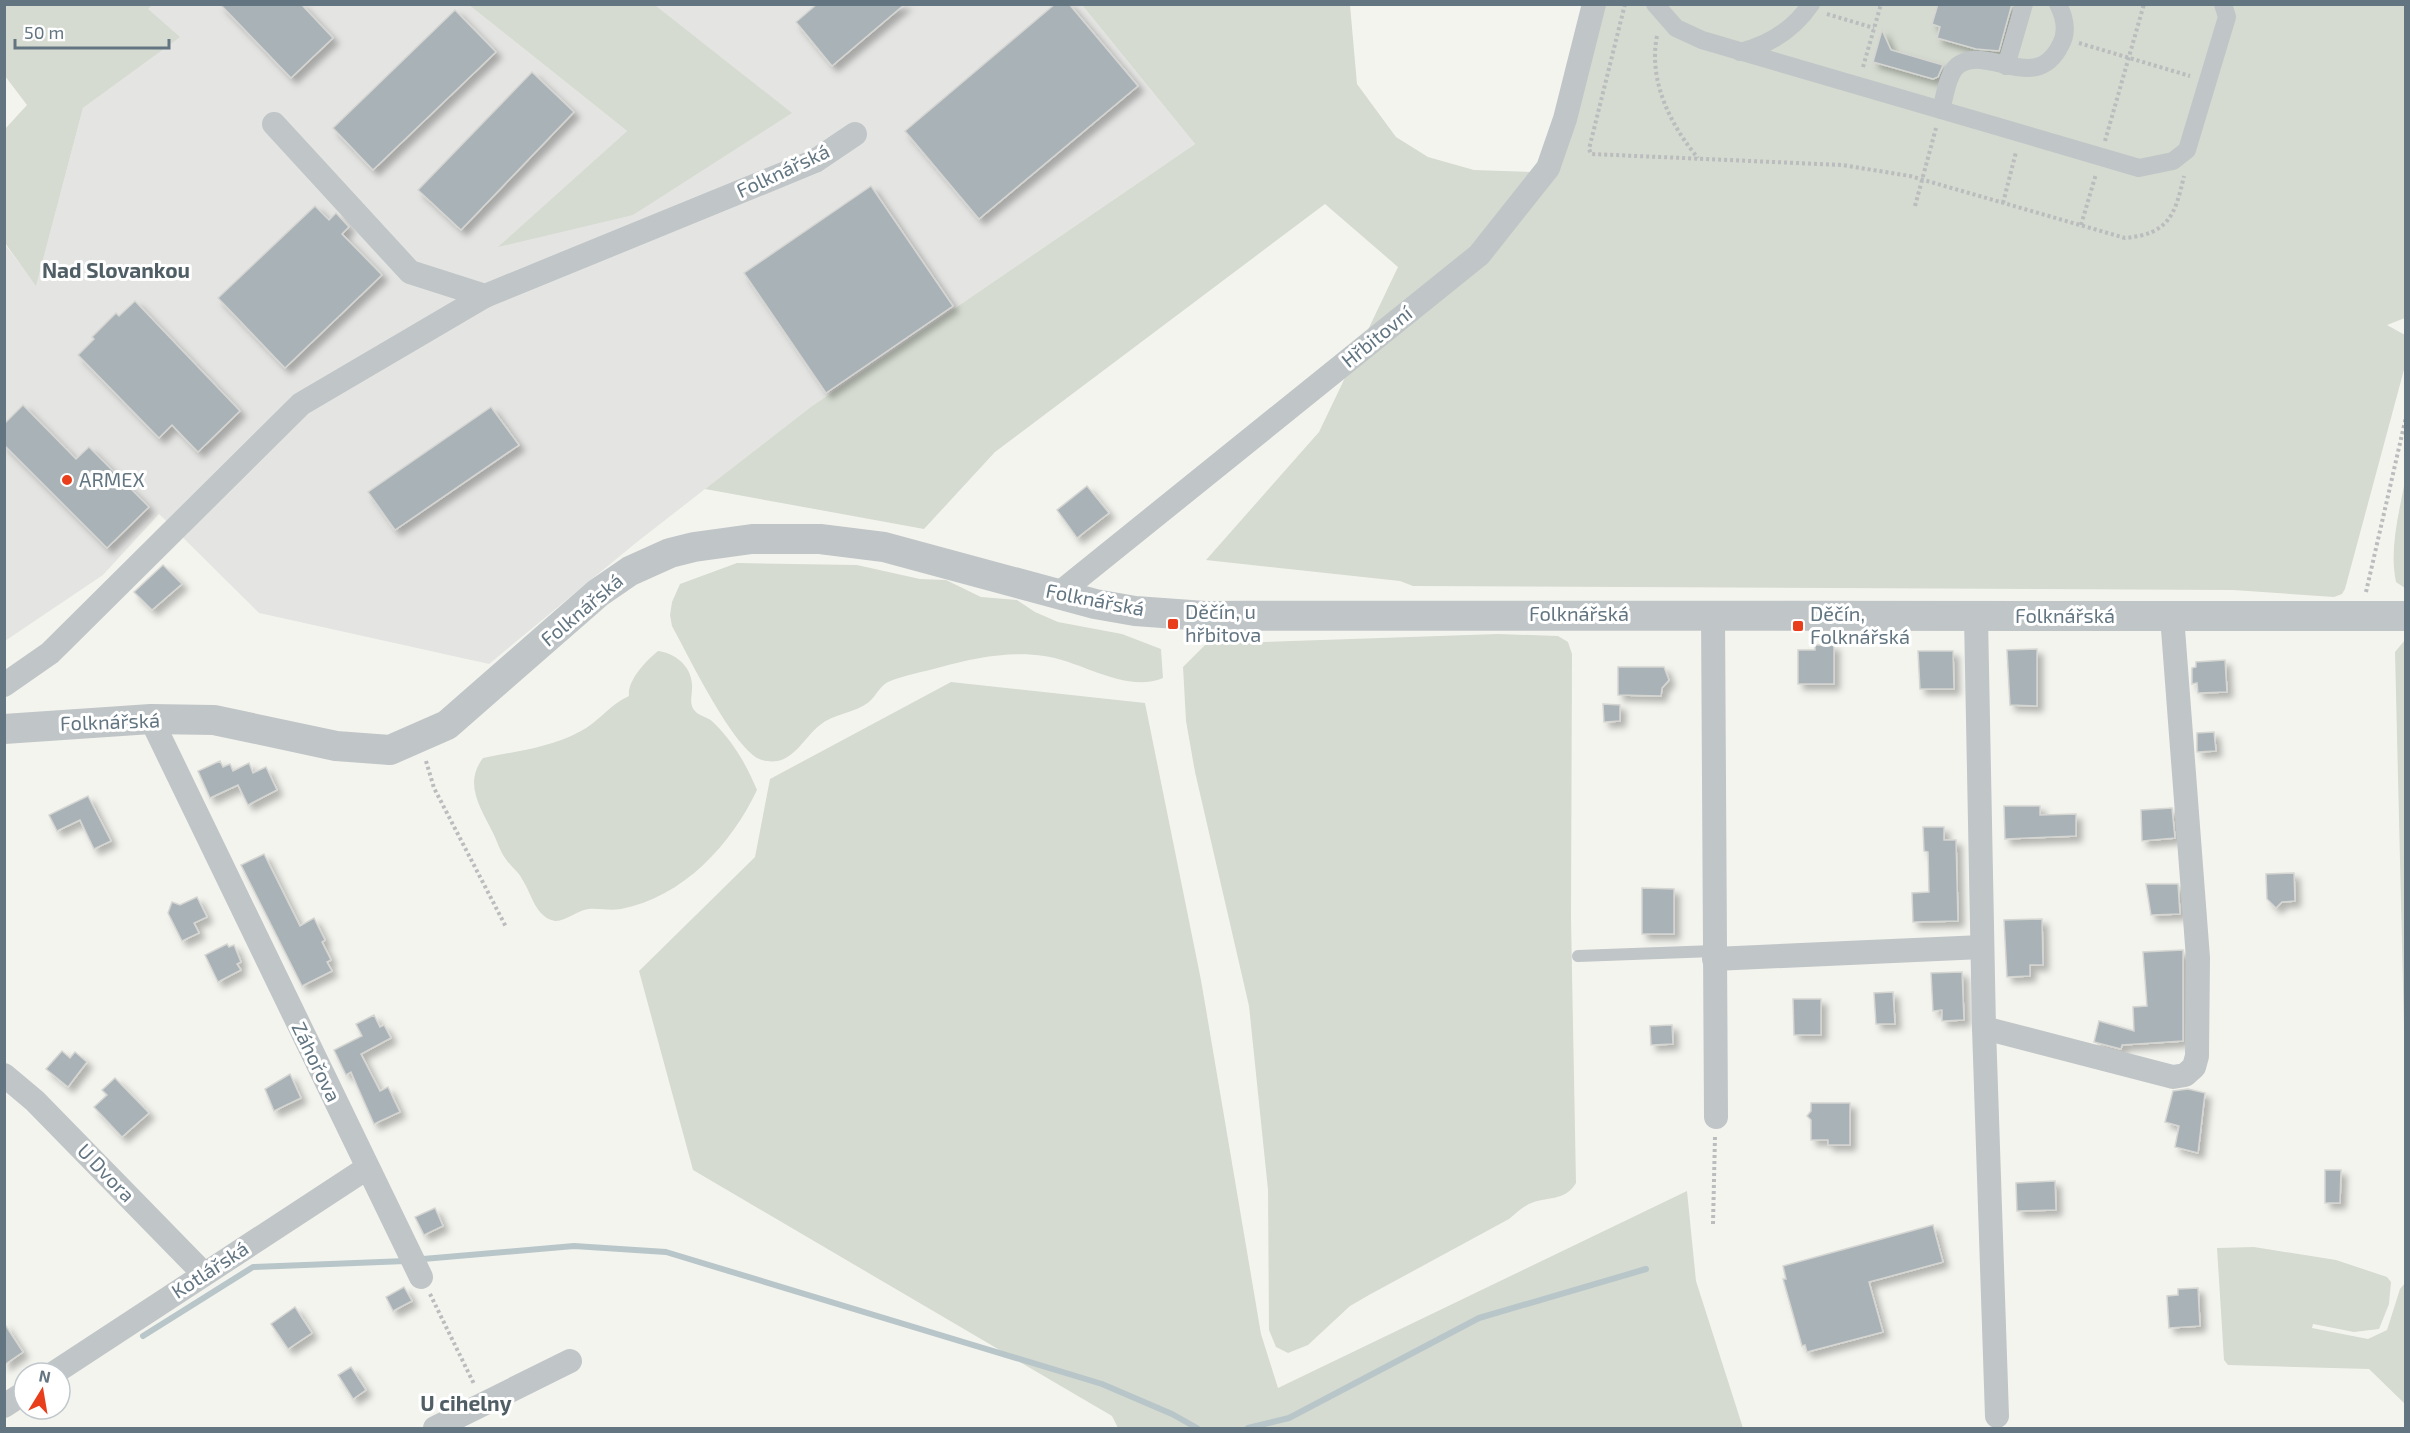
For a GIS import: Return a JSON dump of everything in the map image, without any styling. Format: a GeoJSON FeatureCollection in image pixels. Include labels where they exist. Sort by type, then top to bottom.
{"type":"FeatureCollection","features":[{"type":"Feature","properties":{"kind":"street","name":"Hřbitovní"},"geometry":{"type":"LineString","coordinates":[[1056,595],[1479,255],[1548,168],[1565,119],[1594,4]]}},
{"type":"Feature","properties":{"kind":"street"},"geometry":{"type":"LineString","coordinates":[[2006,66],[2024,4]]}},
{"type":"Feature","properties":{"kind":"street"},"geometry":{"type":"LineString","coordinates":[[1941,111],[1951,75],[1959,64],[1977,59],[2022,69],[2047,62],[2058,51],[2064,39],[2066,27],[2058,4]]}},
{"type":"Feature","properties":{"kind":"street"},"geometry":{"type":"LineString","coordinates":[[1658,10],[1676,28],[1702,40],[2139,168],[2173,161],[2187,150],[2226,17],[2223,4]]}},
{"type":"Feature","properties":{"kind":"street"},"geometry":{"type":"LineString","coordinates":[[1740,52],[1760,46],[1778,36],[1810,6]]}},
{"type":"Feature","properties":{"kind":"street"},"geometry":{"type":"LineString","coordinates":[[274,124],[410,272],[485,296]]}},
{"type":"Feature","properties":{"kind":"street","name":"Folknářská"},"geometry":{"type":"LineString","coordinates":[[4,685],[50,653],[301,404],[485,296],[815,161],[855,134]]}},
{"type":"Feature","properties":{"kind":"street","name":"Folknářská"},"geometry":{"type":"LineString","coordinates":[[4,729],[151,719],[214,720],[336,746],[390,750],[447,725],[613,581],[648,562],[694,547],[763,539],[852,542],[916,554],[1056,595],[1135,610],[1205,616],[1713,613],[1976,617],[2406,616]]}},
{"type":"Feature","properties":{"kind":"street"},"geometry":{"type":"LineString","coordinates":[[1713,613],[1716,1117]]}},
{"type":"Feature","properties":{"kind":"street"},"geometry":{"type":"LineString","coordinates":[[1984,1028],[2173,1077],[2185,1075],[2196,1062],[2198,958],[2172,616]]}},
{"type":"Feature","properties":{"kind":"street"},"geometry":{"type":"LineString","coordinates":[[1976,617],[1984,1028],[1997,1416]]}},
{"type":"Feature","properties":{"kind":"street","name":"Záhořova"},"geometry":{"type":"LineString","coordinates":[[151,719],[421,1277]]}},
{"type":"Feature","properties":{"kind":"street"},"geometry":{"type":"LineString","coordinates":[[1714,955],[1982,947]]}},
{"type":"Feature","properties":{"kind":"street","name":"U Dvora"},"geometry":{"type":"LineString","coordinates":[[4,1075],[35,1101],[204,1274]]}},
{"type":"Feature","properties":{"kind":"street","name":"Kotlářská"},"geometry":{"type":"LineString","coordinates":[[72,1361],[367,1168]]}},
{"type":"Feature","properties":{"kind":"street"},"geometry":{"type":"LineString","coordinates":[[435,1428],[570,1361]]}},
{"type":"Feature","properties":{"kind":"lane"},"geometry":{"type":"LineString","coordinates":[[1578,956],[1714,955]]}},
{"type":"Feature","properties":{"kind":"path"},"geometry":{"type":"LineString","coordinates":[[1625,4],[1589,148],[1591,154],[1842,165],[1922,179],[2125,238],[2143,236],[2158,230],[2172,217],[2178,202],[2187,161],[2187,150]]}},
{"type":"Feature","properties":{"kind":"path"},"geometry":{"type":"LineString","coordinates":[[1858,86],[1881,4]]}},
{"type":"Feature","properties":{"kind":"path"},"geometry":{"type":"LineString","coordinates":[[2081,225],[2144,4]]}},
{"type":"Feature","properties":{"kind":"path"},"geometry":{"type":"LineString","coordinates":[[1810,6],[1874,28]]}},
{"type":"Feature","properties":{"kind":"path"},"geometry":{"type":"LineString","coordinates":[[1658,10],[1656,67],[1661,92],[1670,117],[1682,139],[1699,159]]}},
{"type":"Feature","properties":{"kind":"path"},"geometry":{"type":"LineString","coordinates":[[2064,39],[2207,81]]}},
{"type":"Feature","properties":{"kind":"path"},"geometry":{"type":"LineString","coordinates":[[1915,206],[1941,111]]}},
{"type":"Feature","properties":{"kind":"path"},"geometry":{"type":"LineString","coordinates":[[2003,203],[2021,134]]}},
{"type":"Feature","properties":{"kind":"path"},"geometry":{"type":"LineString","coordinates":[[2361,616],[2406,417]]}},
{"type":"Feature","properties":{"kind":"path"},"geometry":{"type":"LineString","coordinates":[[418,738],[434,788],[506,927]]}},
{"type":"Feature","properties":{"kind":"path"},"geometry":{"type":"LineString","coordinates":[[1713,1224],[1716,1117]]}},
{"type":"Feature","properties":{"kind":"path"},"geometry":{"type":"LineString","coordinates":[[421,1277],[483,1403]]}},
{"type":"Feature","properties":{"kind":"shaded area"},"geometry":{"type":"Polygon","coordinates":[[[5,4],[152,5],[148,9],[180,37],[83,108],[36,286],[5,243],[5,129],[27,105],[5,76],[5,4]]]}},
{"type":"Feature","properties":{"kind":"shaded area","name":"ARMEX"},"geometry":{"type":"Polygon","coordinates":[[[152,5],[469,5],[627,131],[500,246],[791,113],[655,5],[1082,5],[1195,144],[812,406],[637,542],[489,664],[259,613],[159,514],[103,575],[5,641],[4,243],[36,285],[83,108],[179,37],[147,9],[152,5]]]}},
{"type":"Feature","properties":{"kind":"shaded area"},"geometry":{"type":"Polygon","coordinates":[[[469,5],[655,5],[792,113],[633,215],[498,247],[627,131],[469,5]]]}},
{"type":"Feature","properties":{"kind":"shaded area"},"geometry":{"type":"Polygon","coordinates":[[[1082,5],[1350,5],[1357,84],[1396,137],[1428,157],[1474,170],[1558,173],[1605,5],[2405,5],[2405,318],[2387,325],[2405,335],[2405,366],[2345,589],[2342,594],[2334,597],[2233,590],[1413,586],[1400,581],[1206,560],[1319,432],[1398,267],[1325,204],[995,452],[924,529],[705,489],[812,406],[1195,144],[1082,5]]]}},
{"type":"Feature","properties":{"kind":"shaded area"},"geometry":{"type":"Polygon","coordinates":[[[2405,481],[2405,588],[2396,582],[2394,557],[2405,481]]]}},
{"type":"Feature","properties":{"kind":"shaded area"},"geometry":{"type":"Polygon","coordinates":[[[737,563],[857,565],[920,579],[946,580],[981,597],[1017,600],[1035,612],[1058,622],[1122,634],[1161,649],[1163,678],[1149,682],[1134,682],[1044,656],[1005,655],[966,661],[907,675],[888,682],[863,706],[825,721],[789,756],[781,760],[762,760],[751,753],[739,740],[712,701],[672,626],[670,615],[672,602],[680,584],[737,563]]]}},
{"type":"Feature","properties":{"kind":"shaded area"},"geometry":{"type":"Polygon","coordinates":[[[1498,634],[1558,636],[1568,642],[1572,654],[1571,918],[1576,1183],[1572,1189],[1561,1196],[1529,1204],[1509,1219],[1350,1306],[1308,1345],[1288,1353],[1276,1347],[1269,1330],[1268,1190],[1249,1006],[1195,772],[1186,721],[1183,667],[1206,644],[1498,634]]]}},
{"type":"Feature","properties":{"kind":"shaded area"},"geometry":{"type":"Polygon","coordinates":[[[2406,640],[2405,1069],[2395,652],[2406,640]]]}},
{"type":"Feature","properties":{"kind":"shaded area"},"geometry":{"type":"Polygon","coordinates":[[[658,651],[670,654],[685,666],[691,677],[693,708],[697,713],[712,721],[728,738],[757,790],[734,830],[719,849],[684,881],[665,893],[644,903],[621,909],[589,909],[559,921],[548,919],[538,910],[520,876],[503,855],[479,805],[474,787],[477,768],[483,758],[544,745],[586,728],[629,696],[634,677],[658,651]]]}},
{"type":"Feature","properties":{"kind":"shaded area"},"geometry":{"type":"Polygon","coordinates":[[[951,682],[1145,703],[1201,980],[1261,1334],[1278,1388],[1687,1191],[1696,1281],[1743,1428],[1118,1428],[1112,1416],[693,1170],[639,971],[755,857],[770,779],[951,682]]]}},
{"type":"Feature","properties":{"kind":"shaded area"},"geometry":{"type":"Polygon","coordinates":[[[2254,1247],[2336,1260],[2387,1277],[2391,1282],[2389,1304],[2379,1329],[2354,1332],[2313,1324],[2312,1328],[2368,1339],[2387,1330],[2400,1289],[2405,1283],[2405,1404],[2369,1369],[2228,1365],[2224,1360],[2217,1248],[2254,1247]]]}},
{"type":"Feature","properties":{"kind":"building"},"geometry":{"type":"Polygon","coordinates":[[[220,4],[301,4],[333,38],[291,78],[220,4]]]}},
{"type":"Feature","properties":{"kind":"building"},"geometry":{"type":"Polygon","coordinates":[[[817,4],[905,4],[832,66],[796,22],[817,4]]]}},
{"type":"Feature","properties":{"kind":"building"},"geometry":{"type":"Polygon","coordinates":[[[1055,4],[1069,4],[1138,86],[979,219],[905,131],[1055,4]]]}},
{"type":"Feature","properties":{"kind":"building"},"geometry":{"type":"Polygon","coordinates":[[[1938,4],[2012,4],[1999,51],[1976,49],[1937,38],[1940,27],[1932,24],[1938,4]]]}},
{"type":"Feature","properties":{"kind":"building"},"geometry":{"type":"Polygon","coordinates":[[[455,10],[496,52],[373,170],[333,128],[455,10]]]}},
{"type":"Feature","properties":{"kind":"building"},"geometry":{"type":"Polygon","coordinates":[[[1882,30],[1891,50],[1943,65],[1938,77],[1933,79],[1873,62],[1882,30]]]}},
{"type":"Feature","properties":{"kind":"building"},"geometry":{"type":"Polygon","coordinates":[[[532,72],[574,112],[461,230],[418,190],[532,72]]]}},
{"type":"Feature","properties":{"kind":"building"},"geometry":{"type":"Polygon","coordinates":[[[871,186],[953,306],[826,393],[744,273],[871,186]]]}},
{"type":"Feature","properties":{"kind":"building"},"geometry":{"type":"Polygon","coordinates":[[[315,206],[329,220],[336,213],[349,227],[342,234],[382,275],[285,368],[218,298],[315,206]]]}},
{"type":"Feature","properties":{"kind":"building"},"geometry":{"type":"Polygon","coordinates":[[[135,301],[240,411],[198,452],[172,425],[159,438],[78,355],[116,313],[119,316],[135,301]]]}},
{"type":"Feature","properties":{"kind":"building","name":"ARMEX"},"geometry":{"type":"Polygon","coordinates":[[[23,405],[76,459],[89,447],[149,507],[107,548],[4,445],[4,424],[23,405]]]}},
{"type":"Feature","properties":{"kind":"building"},"geometry":{"type":"Polygon","coordinates":[[[491,407],[519,445],[395,530],[368,492],[491,407]]]}},
{"type":"Feature","properties":{"kind":"building"},"geometry":{"type":"Polygon","coordinates":[[[1087,486],[1109,513],[1077,538],[1057,510],[1087,486]]]}},
{"type":"Feature","properties":{"kind":"building"},"geometry":{"type":"Polygon","coordinates":[[[163,565],[182,584],[152,610],[134,592],[163,565]]]}},
{"type":"Feature","properties":{"kind":"building"},"geometry":{"type":"Polygon","coordinates":[[[1815,645],[1834,645],[1834,684],[1798,684],[1798,650],[1815,650],[1815,645]]]}},
{"type":"Feature","properties":{"kind":"building"},"geometry":{"type":"Polygon","coordinates":[[[2037,649],[2037,706],[2010,705],[2007,650],[2037,649]]]}},
{"type":"Feature","properties":{"kind":"building"},"geometry":{"type":"Polygon","coordinates":[[[1918,651],[1953,651],[1954,689],[1920,689],[1918,651]]]}},
{"type":"Feature","properties":{"kind":"building"},"geometry":{"type":"Polygon","coordinates":[[[2225,660],[2227,692],[2198,693],[2197,683],[2192,684],[2192,668],[2196,667],[2196,662],[2225,660]]]}},
{"type":"Feature","properties":{"kind":"building"},"geometry":{"type":"Polygon","coordinates":[[[1618,667],[1664,667],[1669,680],[1662,688],[1661,696],[1618,695],[1618,667]]]}},
{"type":"Feature","properties":{"kind":"building"},"geometry":{"type":"Polygon","coordinates":[[[1603,704],[1620,705],[1620,721],[1604,722],[1603,704]]]}},
{"type":"Feature","properties":{"kind":"building"},"geometry":{"type":"Polygon","coordinates":[[[2214,732],[2216,751],[2197,752],[2197,733],[2214,732]]]}},
{"type":"Feature","properties":{"kind":"building"},"geometry":{"type":"Polygon","coordinates":[[[220,761],[223,767],[230,764],[233,771],[249,763],[253,773],[266,767],[277,790],[248,805],[238,785],[210,798],[198,771],[220,761]]]}},
{"type":"Feature","properties":{"kind":"building"},"geometry":{"type":"Polygon","coordinates":[[[88,796],[111,841],[94,849],[80,820],[57,831],[49,815],[88,796]]]}},
{"type":"Feature","properties":{"kind":"building"},"geometry":{"type":"Polygon","coordinates":[[[2004,806],[2040,806],[2040,815],[2076,814],[2076,836],[2005,839],[2004,806]]]}},
{"type":"Feature","properties":{"kind":"building"},"geometry":{"type":"Polygon","coordinates":[[[2172,808],[2175,838],[2142,841],[2141,810],[2172,808]]]}},
{"type":"Feature","properties":{"kind":"building"},"geometry":{"type":"Polygon","coordinates":[[[1923,827],[1944,827],[1944,840],[1956,840],[1958,921],[1913,922],[1912,893],[1929,892],[1928,852],[1924,851],[1923,827]]]}},
{"type":"Feature","properties":{"kind":"building"},"geometry":{"type":"Polygon","coordinates":[[[264,854],[300,926],[314,918],[325,940],[322,942],[331,960],[327,962],[332,971],[302,986],[241,865],[264,854]]]}},
{"type":"Feature","properties":{"kind":"building"},"geometry":{"type":"Polygon","coordinates":[[[2294,873],[2295,901],[2282,902],[2276,908],[2267,899],[2266,874],[2294,873]]]}},
{"type":"Feature","properties":{"kind":"building"},"geometry":{"type":"Polygon","coordinates":[[[2146,884],[2178,884],[2180,914],[2151,915],[2146,884]]]}},
{"type":"Feature","properties":{"kind":"building"},"geometry":{"type":"Polygon","coordinates":[[[1642,888],[1674,889],[1674,934],[1642,934],[1642,888]]]}},
{"type":"Feature","properties":{"kind":"building"},"geometry":{"type":"Polygon","coordinates":[[[197,897],[207,917],[194,923],[199,933],[182,941],[168,913],[172,902],[180,905],[197,897]]]}},
{"type":"Feature","properties":{"kind":"building"},"geometry":{"type":"Polygon","coordinates":[[[2042,919],[2043,965],[2030,965],[2030,976],[2007,977],[2004,920],[2042,919]]]}},
{"type":"Feature","properties":{"kind":"building"},"geometry":{"type":"Polygon","coordinates":[[[227,944],[229,947],[234,945],[241,962],[237,964],[241,970],[218,982],[205,955],[227,944]]]}},
{"type":"Feature","properties":{"kind":"building"},"geometry":{"type":"Polygon","coordinates":[[[2183,950],[2183,1041],[2122,1045],[2121,1049],[2094,1042],[2099,1021],[2134,1031],[2133,1007],[2147,1006],[2143,952],[2183,950]]]}},
{"type":"Feature","properties":{"kind":"building"},"geometry":{"type":"Polygon","coordinates":[[[1962,972],[1964,1020],[1942,1021],[1942,1010],[1933,1011],[1931,973],[1962,972]]]}},
{"type":"Feature","properties":{"kind":"building"},"geometry":{"type":"Polygon","coordinates":[[[1893,992],[1895,1024],[1876,1024],[1874,993],[1893,992]]]}},
{"type":"Feature","properties":{"kind":"building"},"geometry":{"type":"Polygon","coordinates":[[[1793,999],[1821,999],[1821,1035],[1794,1035],[1793,999]]]}},
{"type":"Feature","properties":{"kind":"building"},"geometry":{"type":"Polygon","coordinates":[[[374,1015],[380,1027],[384,1025],[391,1038],[361,1054],[380,1091],[388,1087],[400,1112],[374,1124],[351,1072],[346,1075],[334,1050],[362,1036],[356,1024],[374,1015]]]}},
{"type":"Feature","properties":{"kind":"building"},"geometry":{"type":"Polygon","coordinates":[[[1672,1025],[1673,1044],[1651,1045],[1650,1026],[1672,1025]]]}},
{"type":"Feature","properties":{"kind":"building"},"geometry":{"type":"Polygon","coordinates":[[[62,1051],[70,1058],[75,1052],[87,1062],[68,1087],[46,1069],[62,1051]]]}},
{"type":"Feature","properties":{"kind":"building"},"geometry":{"type":"Polygon","coordinates":[[[290,1074],[301,1098],[274,1111],[265,1089],[290,1074]]]}},
{"type":"Feature","properties":{"kind":"building"},"geometry":{"type":"Polygon","coordinates":[[[115,1078],[149,1113],[122,1137],[94,1107],[107,1095],[102,1090],[115,1078]]]}},
{"type":"Feature","properties":{"kind":"building"},"geometry":{"type":"Polygon","coordinates":[[[2188,1089],[2205,1093],[2198,1153],[2175,1147],[2179,1126],[2165,1122],[2173,1091],[2188,1089]]]}},
{"type":"Feature","properties":{"kind":"building"},"geometry":{"type":"Polygon","coordinates":[[[1811,1103],[1850,1103],[1850,1145],[1828,1145],[1828,1140],[1811,1140],[1811,1120],[1807,1116],[1811,1111],[1811,1103]]]}},
{"type":"Feature","properties":{"kind":"building"},"geometry":{"type":"Polygon","coordinates":[[[2325,1170],[2341,1170],[2340,1203],[2325,1203],[2325,1170]]]}},
{"type":"Feature","properties":{"kind":"building"},"geometry":{"type":"Polygon","coordinates":[[[2055,1181],[2056,1210],[2017,1211],[2016,1183],[2055,1181]]]}},
{"type":"Feature","properties":{"kind":"building"},"geometry":{"type":"Polygon","coordinates":[[[435,1208],[443,1226],[424,1235],[415,1217],[435,1208]]]}},
{"type":"Feature","properties":{"kind":"building"},"geometry":{"type":"Polygon","coordinates":[[[1933,1225],[1943,1262],[1869,1282],[1883,1332],[1807,1352],[1805,1345],[1802,1346],[1783,1279],[1786,1279],[1783,1266],[1933,1225]]]}},
{"type":"Feature","properties":{"kind":"building"},"geometry":{"type":"Polygon","coordinates":[[[404,1287],[412,1301],[393,1311],[386,1297],[404,1287]]]}},
{"type":"Feature","properties":{"kind":"building"},"geometry":{"type":"Polygon","coordinates":[[[2198,1288],[2200,1326],[2169,1328],[2167,1296],[2178,1295],[2178,1289],[2198,1288]]]}},
{"type":"Feature","properties":{"kind":"building"},"geometry":{"type":"Polygon","coordinates":[[[295,1307],[312,1333],[288,1349],[271,1324],[295,1307]]]}},
{"type":"Feature","properties":{"kind":"building"},"geometry":{"type":"Polygon","coordinates":[[[4,1323],[23,1352],[4,1365],[4,1323]]]}},
{"type":"Feature","properties":{"kind":"building"},"geometry":{"type":"Polygon","coordinates":[[[351,1367],[366,1390],[353,1399],[338,1375],[351,1367]]]}},
{"type":"Feature","properties":{"kind":"waterway"},"geometry":{"type":"LineString","coordinates":[[423,1259],[574,1246],[666,1252],[1102,1384],[1172,1414],[1197,1428]]}},
{"type":"Feature","properties":{"kind":"waterway"},"geometry":{"type":"LineString","coordinates":[[143,1336],[253,1267],[406,1261]]}},
{"type":"Feature","properties":{"kind":"waterway"},"geometry":{"type":"LineString","coordinates":[[1248,1428],[1289,1418],[1479,1318],[1646,1269]]}},
{"type":"Feature","properties":{"kind":"place","name":"ARMEX"},"geometry":{"type":"Point","coordinates":[67,480]}},
{"type":"Feature","properties":{"kind":"place","name":"Děčín, u hřbitova"},"geometry":{"type":"Point","coordinates":[1173,624]}},
{"type":"Feature","properties":{"kind":"place","name":"Děčín, Folknářská"},"geometry":{"type":"Point","coordinates":[1798,626]}},
{"type":"Feature","properties":{"kind":"district","name":"Nad Slovankou"},"geometry":{"type":"Point","coordinates":[116,271]}},
{"type":"Feature","properties":{"kind":"district","name":"U cihelny"},"geometry":{"type":"Point","coordinates":[466,1404]}}]}
